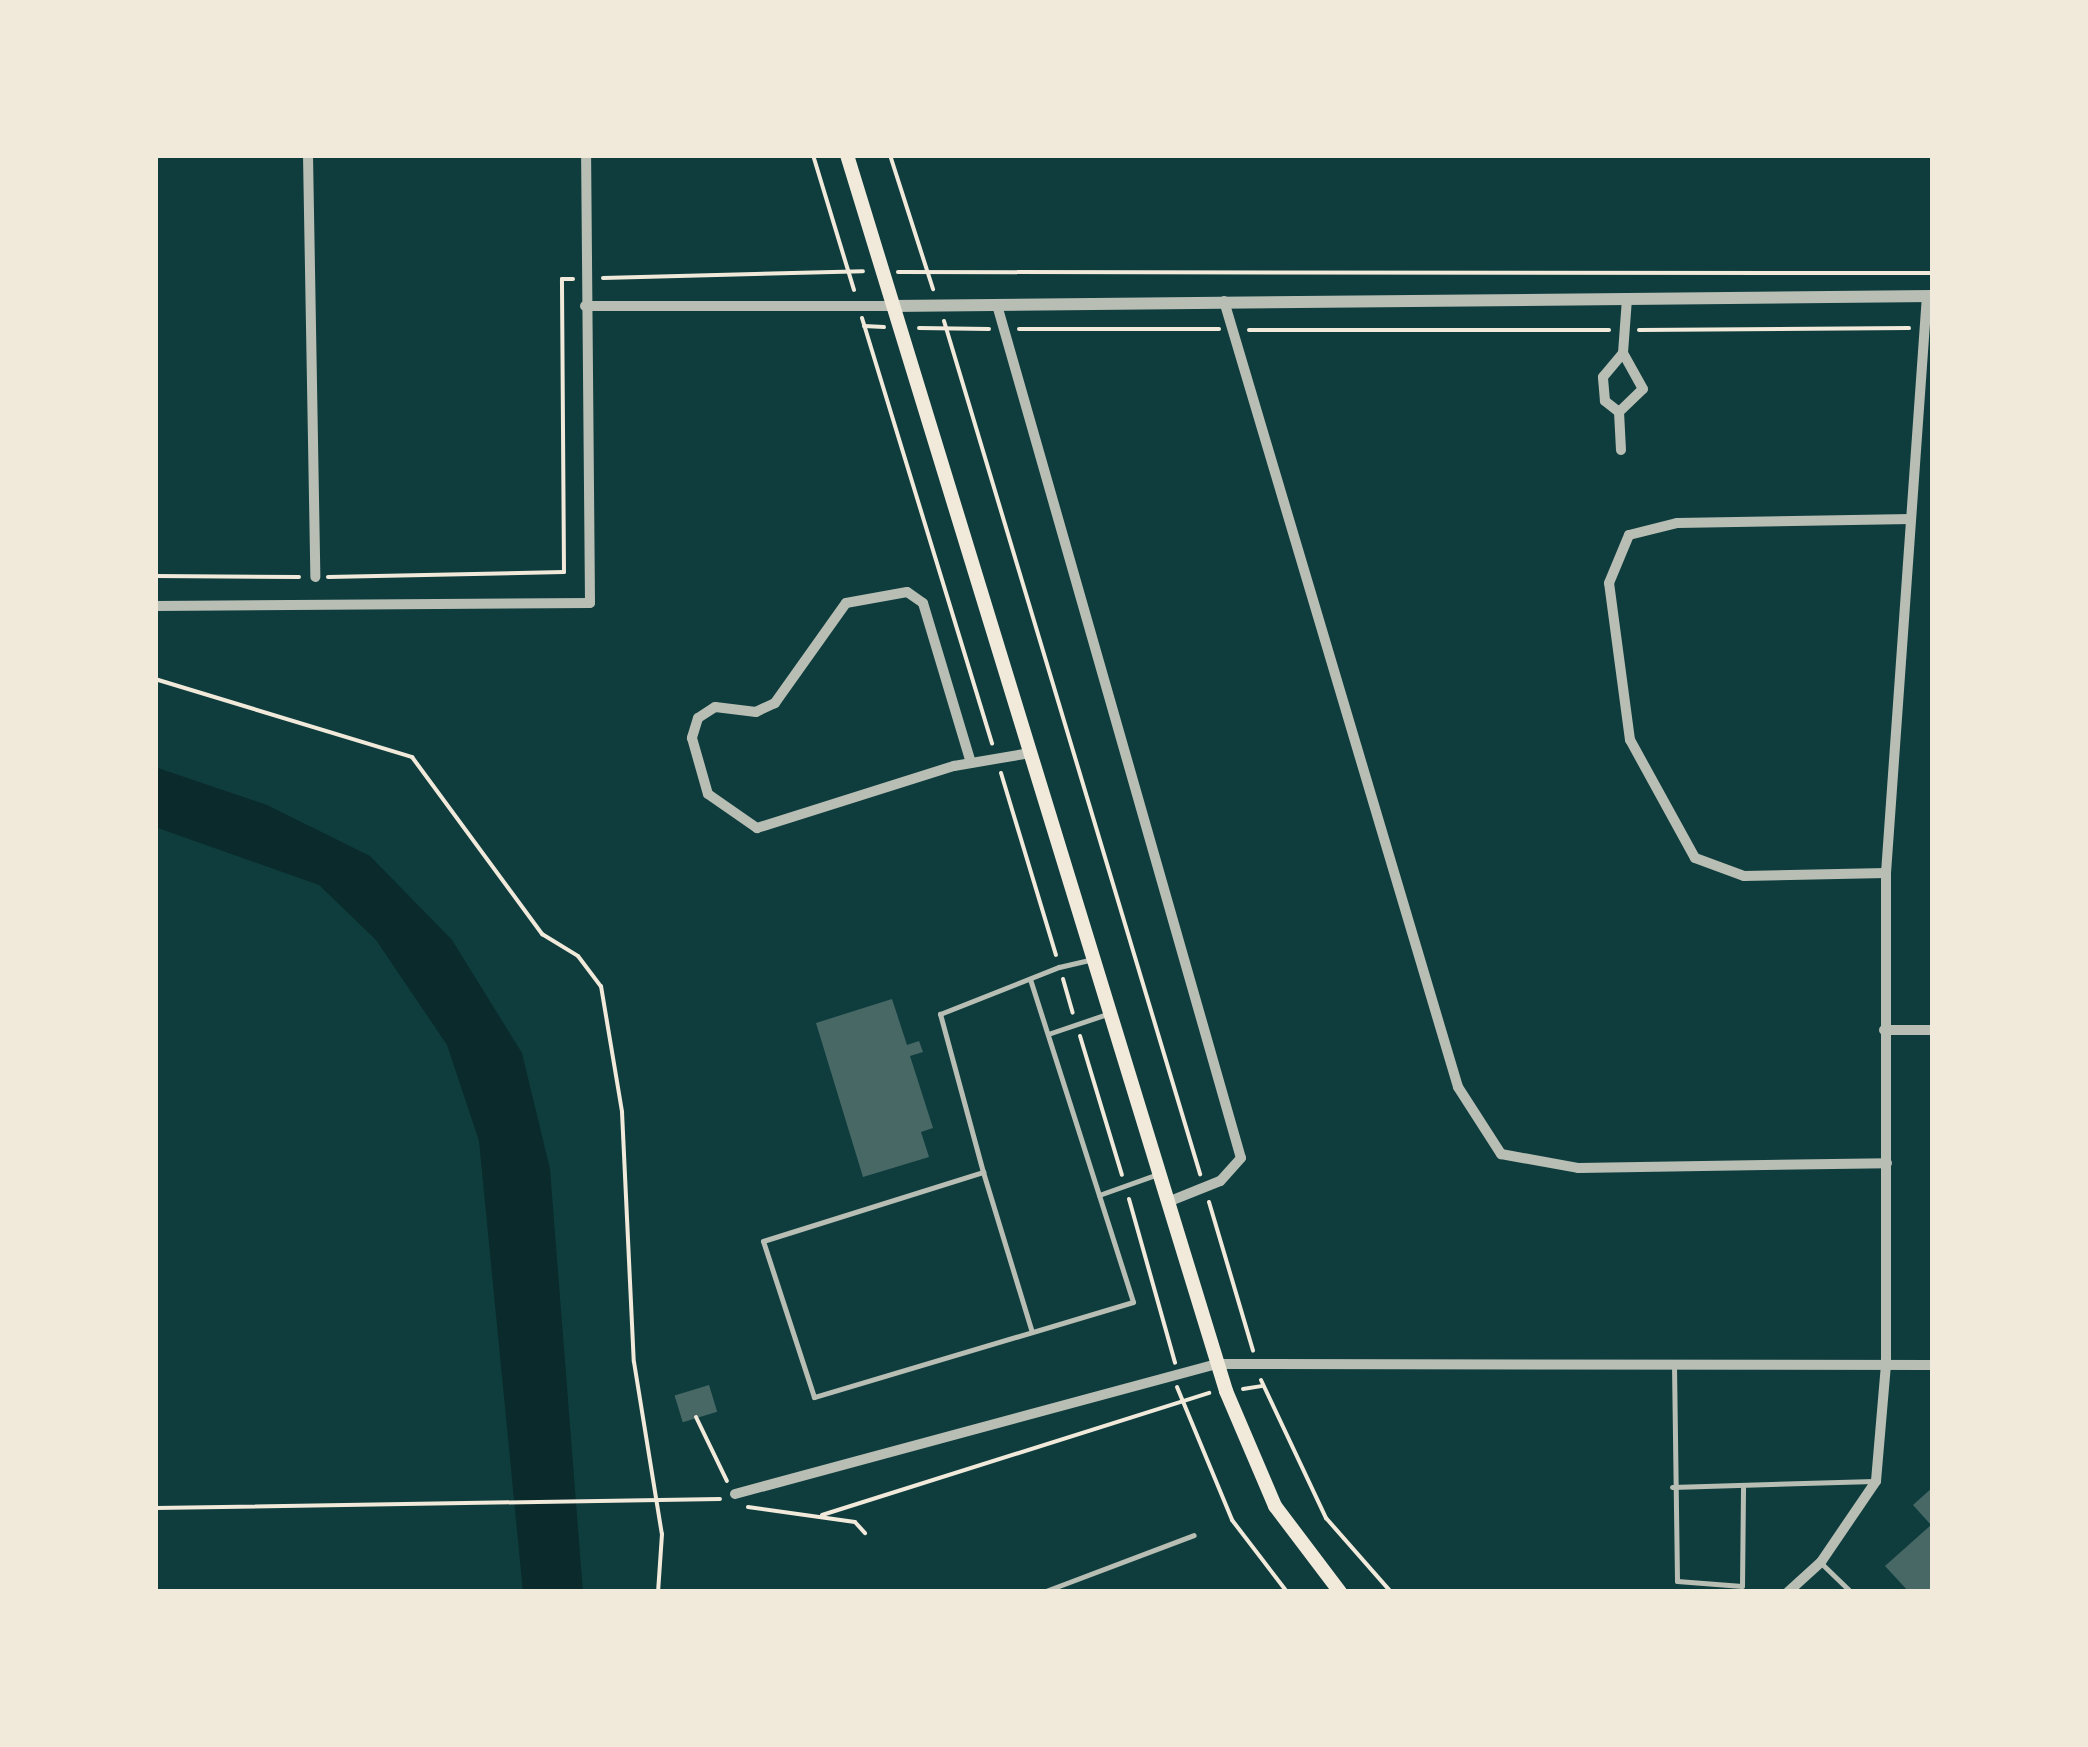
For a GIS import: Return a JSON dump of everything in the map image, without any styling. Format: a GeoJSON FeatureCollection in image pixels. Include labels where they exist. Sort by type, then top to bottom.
{"type":"FeatureCollection","features":[{"type":"Feature","properties":{"kind":"main road"},"geometry":{"type":"LineString","coordinates":[[847,155],[1217,1364],[1274,1506],[1340,1592]]}},
{"type":"Feature","properties":{"kind":"street"},"geometry":{"type":"LineString","coordinates":[[308,155],[316,577]]}},
{"type":"Feature","properties":{"kind":"street"},"geometry":{"type":"LineString","coordinates":[[155,606],[590,603],[586,155]]}},
{"type":"Feature","properties":{"kind":"street"},"geometry":{"type":"LineString","coordinates":[[585,306],[1930,296],[1924,328],[1886,873],[1886,1364],[1876,1482],[1821,1562],[1788,1592]]}},
{"type":"Feature","properties":{"kind":"street"},"geometry":{"type":"LineString","coordinates":[[1619,412],[1644,389],[1624,353],[1627,298]]}},
{"type":"Feature","properties":{"kind":"street"},"geometry":{"type":"LineString","coordinates":[[1224,302],[1458,1087],[1501,1154],[1578,1168],[1888,1162]]}},
{"type":"Feature","properties":{"kind":"street"},"geometry":{"type":"LineString","coordinates":[[996,305],[1241,1158],[1205,1190],[1168,1202]]}},
{"type":"Feature","properties":{"kind":"street"},"geometry":{"type":"LineString","coordinates":[[1621,450],[1619,412],[1605,401],[1603,377],[1624,353]]}},
{"type":"Feature","properties":{"kind":"street"},"geometry":{"type":"LineString","coordinates":[[1886,873],[1744,876],[1696,858],[1630,740],[1609,583],[1628,535],[1678,522],[1911,519]]}},
{"type":"Feature","properties":{"kind":"street"},"geometry":{"type":"LineString","coordinates":[[971,762],[923,603],[906,592],[846,603],[775,703],[756,712],[715,707],[698,718],[692,738],[708,794],[757,828],[971,762],[1030,753]]}},
{"type":"Feature","properties":{"kind":"street"},"geometry":{"type":"LineString","coordinates":[[1884,1030],[1933,1030]]}},
{"type":"Feature","properties":{"kind":"street"},"geometry":{"type":"LineString","coordinates":[[735,1494],[1176,1370],[1217,1364],[1933,1365]]}},
{"type":"Feature","properties":{"kind":"lane"},"geometry":{"type":"LineString","coordinates":[[1032,1332],[940,1014],[1093,959]]}},
{"type":"Feature","properties":{"kind":"lane"},"geometry":{"type":"LineString","coordinates":[[983,1172],[763,1241],[814,1397],[1133,1302],[1030,979]]}},
{"type":"Feature","properties":{"kind":"lane"},"geometry":{"type":"LineString","coordinates":[[1048,1034],[1110,1013]]}},
{"type":"Feature","properties":{"kind":"lane"},"geometry":{"type":"LineString","coordinates":[[1099,1195],[1159,1174]]}},
{"type":"Feature","properties":{"kind":"lane"},"geometry":{"type":"LineString","coordinates":[[1674,1365],[1672,1487],[1676,1581],[1742,1586],[1743,1488]]}},
{"type":"Feature","properties":{"kind":"lane"},"geometry":{"type":"LineString","coordinates":[[1672,1487],[1876,1482]]}},
{"type":"Feature","properties":{"kind":"lane"},"geometry":{"type":"LineString","coordinates":[[1043,1592],[1194,1535]]}},
{"type":"Feature","properties":{"kind":"lane"},"geometry":{"type":"LineString","coordinates":[[1821,1562],[1851,1592]]}},
{"type":"Feature","properties":{"kind":"path"},"geometry":{"type":"LineString","coordinates":[[614,278],[848,271],[813,155]]}},
{"type":"Feature","properties":{"kind":"path"},"geometry":{"type":"LineString","coordinates":[[890,155],[927,272],[1933,273]]}},
{"type":"Feature","properties":{"kind":"path"},"geometry":{"type":"LineString","coordinates":[[155,576],[564,572],[562,279]]}},
{"type":"Feature","properties":{"kind":"path"},"geometry":{"type":"LineString","coordinates":[[864,326],[1125,1186],[1176,1370],[1177,1397],[1232,1520],[1288,1592]]}},
{"type":"Feature","properties":{"kind":"path"},"geometry":{"type":"LineString","coordinates":[[1390,1592],[1298,1470],[1256,1362],[946,329],[1924,328]]}},
{"type":"Feature","properties":{"kind":"path"},"geometry":{"type":"LineString","coordinates":[[155,679],[412,757],[542,934],[578,956],[601,986],[622,1112],[634,1362],[657,1502],[658,1592]]}},
{"type":"Feature","properties":{"kind":"path"},"geometry":{"type":"LineString","coordinates":[[865,1532],[822,1515],[1177,1397]]}},
{"type":"Feature","properties":{"kind":"path"},"geometry":{"type":"LineString","coordinates":[[696,1417],[735,1494]]}},
{"type":"Feature","properties":{"kind":"path"},"geometry":{"type":"LineString","coordinates":[[155,1508],[657,1502]]}},
{"type":"Feature","properties":{"kind":"water"},"geometry":{"type":"Polygon","coordinates":[[[155,767],[267,805],[370,856],[452,940],[522,1053],[550,1169],[583,1592],[523,1592],[479,1141],[447,1045],[376,940],[319,885],[155,827],[155,767]]]}},
{"type":"Feature","properties":{"kind":"building"},"geometry":{"type":"Polygon","coordinates":[[[892,999],[907,1045],[919,1041],[923,1052],[910,1056],[933,1128],[921,1132],[929,1157],[863,1177],[816,1023],[892,999]]]}},
{"type":"Feature","properties":{"kind":"building"},"geometry":{"type":"Polygon","coordinates":[[[709,1385],[717,1412],[683,1422],[675,1396],[709,1385]]]}},
{"type":"Feature","properties":{"kind":"building"},"geometry":{"type":"Polygon","coordinates":[[[1933,1487],[1933,1592],[1909,1592],[1885,1566],[1931,1525],[1913,1505],[1933,1487]]]}}]}
